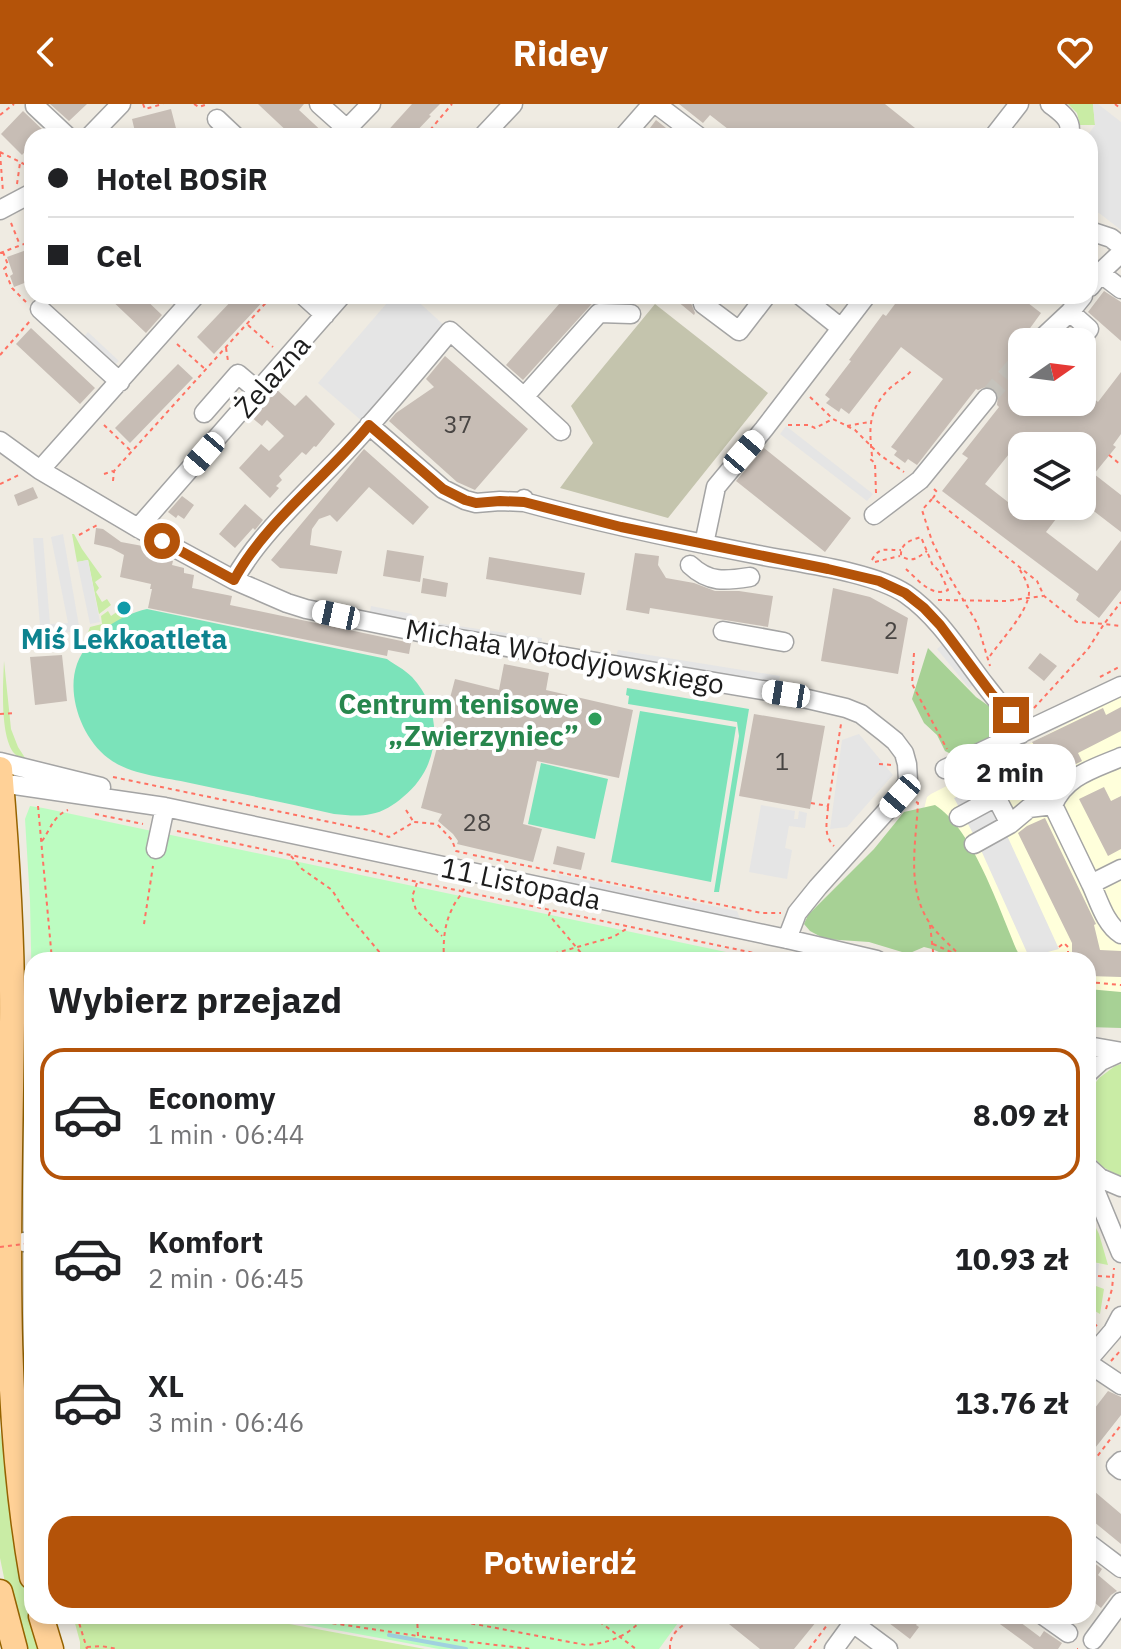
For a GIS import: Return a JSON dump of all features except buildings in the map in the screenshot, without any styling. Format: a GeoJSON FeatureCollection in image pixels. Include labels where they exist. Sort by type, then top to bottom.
{"type":"FeatureCollection","features":[{"type":"Feature","properties":{"kind":"main road"},"geometry":{"type":"LineString","coordinates":[[0,774],[12,938],[4,1332],[11,1453],[24,1536]]}},
{"type":"Feature","properties":{"kind":"main road"},"geometry":{"type":"LineString","coordinates":[[0,1592],[15,1649]]}},
{"type":"Feature","properties":{"kind":"main road"},"geometry":{"type":"LineString","coordinates":[[43,1624],[51,1649]]}},
{"type":"Feature","properties":{"kind":"street"},"geometry":{"type":"LineString","coordinates":[[35,104],[58,128]]}},
{"type":"Feature","properties":{"kind":"street"},"geometry":{"type":"LineString","coordinates":[[94,104],[108,118]]}},
{"type":"Feature","properties":{"kind":"street"},"geometry":{"type":"LineString","coordinates":[[98,128],[121,104]]}},
{"type":"Feature","properties":{"kind":"street"},"geometry":{"type":"LineString","coordinates":[[319,104],[340,128]]}},
{"type":"Feature","properties":{"kind":"street"},"geometry":{"type":"LineString","coordinates":[[347,128],[371,104]]}},
{"type":"Feature","properties":{"kind":"street"},"geometry":{"type":"LineString","coordinates":[[490,128],[513,104]]}},
{"type":"Feature","properties":{"kind":"street"},"geometry":{"type":"LineString","coordinates":[[632,128],[654,104],[687,128]]}},
{"type":"Feature","properties":{"kind":"street"},"geometry":{"type":"LineString","coordinates":[[1000,128],[1019,104]]}},
{"type":"Feature","properties":{"kind":"street"},"geometry":{"type":"LineString","coordinates":[[1050,104],[1065,117],[1071,128]]}},
{"type":"Feature","properties":{"kind":"street"},"geometry":{"type":"LineString","coordinates":[[211,112],[227,128]]}},
{"type":"Feature","properties":{"kind":"street"},"geometry":{"type":"LineString","coordinates":[[4,210],[24,193]]}},
{"type":"Feature","properties":{"kind":"street"},"geometry":{"type":"LineString","coordinates":[[1098,234],[1121,246]]}},
{"type":"Feature","properties":{"kind":"street"},"geometry":{"type":"LineString","coordinates":[[1098,277],[1121,253]]}},
{"type":"Feature","properties":{"kind":"street"},"geometry":{"type":"LineString","coordinates":[[1098,281],[1121,289]]}},
{"type":"Feature","properties":{"kind":"street"},"geometry":{"type":"LineString","coordinates":[[29,465],[92,413],[188,304]]}},
{"type":"Feature","properties":{"kind":"street"},"geometry":{"type":"LineString","coordinates":[[313,304],[325,315]]}},
{"type":"Feature","properties":{"kind":"street","name":"Żelazna"},"geometry":{"type":"LineString","coordinates":[[138,528],[334,304]]}},
{"type":"Feature","properties":{"kind":"street"},"geometry":{"type":"LineString","coordinates":[[703,304],[739,331],[760,304]]}},
{"type":"Feature","properties":{"kind":"street"},"geometry":{"type":"LineString","coordinates":[[811,304],[841,328]]}},
{"type":"Feature","properties":{"kind":"street"},"geometry":{"type":"LineString","coordinates":[[704,544],[716,487],[860,304]]}},
{"type":"Feature","properties":{"kind":"street"},"geometry":{"type":"LineString","coordinates":[[1053,328],[1076,304]]}},
{"type":"Feature","properties":{"kind":"street"},"geometry":{"type":"LineString","coordinates":[[38,311],[120,382]]}},
{"type":"Feature","properties":{"kind":"street"},"geometry":{"type":"LineString","coordinates":[[1070,312],[1088,328]]}},
{"type":"Feature","properties":{"kind":"street"},"geometry":{"type":"LineString","coordinates":[[524,397],[599,313],[631,314]]}},
{"type":"Feature","properties":{"kind":"street"},"geometry":{"type":"LineString","coordinates":[[234,580],[242,565],[282,517],[366,429],[450,331],[561,431]]}},
{"type":"Feature","properties":{"kind":"street"},"geometry":{"type":"LineString","coordinates":[[204,413],[238,374],[258,391]]}},
{"type":"Feature","properties":{"kind":"street"},"geometry":{"type":"LineString","coordinates":[[879,511],[920,480],[987,398]]}},
{"type":"Feature","properties":{"kind":"street"},"geometry":{"type":"LineString","coordinates":[[366,429],[405,472]]}},
{"type":"Feature","properties":{"kind":"street"},"geometry":{"type":"LineString","coordinates":[[366,429],[443,489],[476,503],[524,500],[621,527],[879,581],[911,598],[940,625],[1011,715],[1021,734]]}},
{"type":"Feature","properties":{"kind":"street","name":"Michała Wołodyjowskiego"},"geometry":{"type":"LineString","coordinates":[[0,441],[29,465]]}},
{"type":"Feature","properties":{"kind":"street","name":"Michała Wołodyjowskiego"},"geometry":{"type":"LineString","coordinates":[[0,454],[5,452],[234,580],[306,609],[424,633],[786,694],[846,708],[861,714],[895,741],[904,753],[907,764],[902,781]]}},
{"type":"Feature","properties":{"kind":"street"},"geometry":{"type":"LineString","coordinates":[[690,565],[710,578],[750,577]]}},
{"type":"Feature","properties":{"kind":"street"},"geometry":{"type":"LineString","coordinates":[[723,631],[784,642]]}},
{"type":"Feature","properties":{"kind":"street"},"geometry":{"type":"LineString","coordinates":[[950,766],[1121,686]]}},
{"type":"Feature","properties":{"kind":"street"},"geometry":{"type":"LineString","coordinates":[[1121,757],[1066,783],[1053,805],[1109,921],[1121,934]]}},
{"type":"Feature","properties":{"kind":"street","name":"11 Listopada"},"geometry":{"type":"LineString","coordinates":[[0,774],[469,863],[843,952]]}},
{"type":"Feature","properties":{"kind":"street"},"geometry":{"type":"LineString","coordinates":[[787,939],[795,916],[902,781]]}},
{"type":"Feature","properties":{"kind":"street"},"geometry":{"type":"LineString","coordinates":[[959,817],[996,797],[1010,824]]}},
{"type":"Feature","properties":{"kind":"street"},"geometry":{"type":"LineString","coordinates":[[974,844],[1010,824],[1029,808],[1053,805]]}},
{"type":"Feature","properties":{"kind":"street"},"geometry":{"type":"LineString","coordinates":[[156,849],[165,807]]}},
{"type":"Feature","properties":{"kind":"street"},"geometry":{"type":"LineString","coordinates":[[1091,884],[1121,869]]}},
{"type":"Feature","properties":{"kind":"street"},"geometry":{"type":"LineString","coordinates":[[1096,1047],[1121,1052]]}},
{"type":"Feature","properties":{"kind":"street"},"geometry":{"type":"LineString","coordinates":[[1096,1066],[1121,1052]]}},
{"type":"Feature","properties":{"kind":"street"},"geometry":{"type":"LineString","coordinates":[[1096,1175],[1121,1187]]}},
{"type":"Feature","properties":{"kind":"street"},"geometry":{"type":"LineString","coordinates":[[1096,1195],[1118,1259]]}},
{"type":"Feature","properties":{"kind":"street"},"geometry":{"type":"LineString","coordinates":[[1096,1349],[1112,1324]]}},
{"type":"Feature","properties":{"kind":"street"},"geometry":{"type":"LineString","coordinates":[[1096,1367],[1121,1385]]}},
{"type":"Feature","properties":{"kind":"street"},"geometry":{"type":"LineString","coordinates":[[1121,1461],[1116,1466],[1121,1470]]}},
{"type":"Feature","properties":{"kind":"street"},"geometry":{"type":"LineString","coordinates":[[1096,1549],[1121,1568]]}},
{"type":"Feature","properties":{"kind":"street"},"geometry":{"type":"LineString","coordinates":[[1054,1624],[1079,1643],[1121,1602]]}},
{"type":"Feature","properties":{"kind":"street"},"geometry":{"type":"LineString","coordinates":[[834,1649],[852,1624]]}},
{"type":"Feature","properties":{"kind":"street"},"geometry":{"type":"LineString","coordinates":[[860,1624],[888,1649]]}},
{"type":"Feature","properties":{"kind":"path"},"geometry":{"type":"LineString","coordinates":[[0,115],[14,104]]}},
{"type":"Feature","properties":{"kind":"path"},"geometry":{"type":"LineString","coordinates":[[143,104],[145,109],[163,104]]}},
{"type":"Feature","properties":{"kind":"path"},"geometry":{"type":"LineString","coordinates":[[194,104],[211,112]]}},
{"type":"Feature","properties":{"kind":"path"},"geometry":{"type":"LineString","coordinates":[[432,128],[452,104]]}},
{"type":"Feature","properties":{"kind":"path"},"geometry":{"type":"LineString","coordinates":[[1115,104],[1121,109]]}},
{"type":"Feature","properties":{"kind":"path"},"geometry":{"type":"LineString","coordinates":[[0,152],[24,164]]}},
{"type":"Feature","properties":{"kind":"path"},"geometry":{"type":"LineString","coordinates":[[0,152],[4,210],[20,245]]}},
{"type":"Feature","properties":{"kind":"path"},"geometry":{"type":"LineString","coordinates":[[20,162],[24,193]]}},
{"type":"Feature","properties":{"kind":"path"},"geometry":{"type":"LineString","coordinates":[[0,276],[8,265],[1,253],[24,244]]}},
{"type":"Feature","properties":{"kind":"path"},"geometry":{"type":"LineString","coordinates":[[4,269],[12,288],[24,299]]}},
{"type":"Feature","properties":{"kind":"path"},"geometry":{"type":"LineString","coordinates":[[0,354],[38,311],[30,304]]}},
{"type":"Feature","properties":{"kind":"path"},"geometry":{"type":"LineString","coordinates":[[104,474],[114,471],[265,304]]}},
{"type":"Feature","properties":{"kind":"path"},"geometry":{"type":"LineString","coordinates":[[247,324],[286,359]]}},
{"type":"Feature","properties":{"kind":"path"},"geometry":{"type":"LineString","coordinates":[[163,332],[205,370]]}},
{"type":"Feature","properties":{"kind":"path"},"geometry":{"type":"LineString","coordinates":[[879,511],[875,463],[870,459],[870,422],[887,391],[911,371]]}},
{"type":"Feature","properties":{"kind":"path"},"geometry":{"type":"LineString","coordinates":[[797,384],[833,419],[855,430],[899,470],[937,492],[922,510],[932,541],[977,623],[993,675],[991,693]]}},
{"type":"Feature","properties":{"kind":"path"},"geometry":{"type":"LineString","coordinates":[[92,413],[131,451]]}},
{"type":"Feature","properties":{"kind":"path"},"geometry":{"type":"LineString","coordinates":[[775,414],[787,425],[815,428],[833,419]]}},
{"type":"Feature","properties":{"kind":"path"},"geometry":{"type":"LineString","coordinates":[[846,426],[870,422]]}},
{"type":"Feature","properties":{"kind":"path"},"geometry":{"type":"LineString","coordinates":[[1109,455],[1121,465]]}},
{"type":"Feature","properties":{"kind":"path"},"geometry":{"type":"LineString","coordinates":[[0,484],[29,465]]}},
{"type":"Feature","properties":{"kind":"path"},"geometry":{"type":"LineString","coordinates":[[113,481],[114,471]]}},
{"type":"Feature","properties":{"kind":"path"},"geometry":{"type":"LineString","coordinates":[[933,498],[1037,581],[1044,596],[1077,622],[1121,626]]}},
{"type":"Feature","properties":{"kind":"path"},"geometry":{"type":"LineString","coordinates":[[79,535],[107,518]]}},
{"type":"Feature","properties":{"kind":"path"},"geometry":{"type":"LineString","coordinates":[[901,556],[908,541],[921,537],[933,566],[948,590],[937,593],[906,569]]}},
{"type":"Feature","properties":{"kind":"path"},"geometry":{"type":"LineString","coordinates":[[902,549],[877,552],[871,565],[901,556],[910,561],[927,551]]}},
{"type":"Feature","properties":{"kind":"path"},"geometry":{"type":"LineString","coordinates":[[988,658],[1025,607],[1028,598],[1026,581],[1016,564]]}},
{"type":"Feature","properties":{"kind":"path"},"geometry":{"type":"LineString","coordinates":[[911,598],[1006,601],[1044,596]]}},
{"type":"Feature","properties":{"kind":"path"},"geometry":{"type":"LineString","coordinates":[[1028,714],[1088,649],[1121,602]]}},
{"type":"Feature","properties":{"kind":"path"},"geometry":{"type":"LineString","coordinates":[[914,653],[912,684],[950,766]]}},
{"type":"Feature","properties":{"kind":"path"},"geometry":{"type":"LineString","coordinates":[[0,714],[15,713]]}},
{"type":"Feature","properties":{"kind":"path"},"geometry":{"type":"LineString","coordinates":[[838,850],[826,831],[842,719]]}},
{"type":"Feature","properties":{"kind":"path"},"geometry":{"type":"LineString","coordinates":[[879,764],[902,781],[918,803],[914,879],[919,903],[930,924],[956,952]]}},
{"type":"Feature","properties":{"kind":"path"},"geometry":{"type":"LineString","coordinates":[[104,776],[373,831],[389,837],[414,822],[437,824],[452,840],[456,851],[469,863],[762,913]]}},
{"type":"Feature","properties":{"kind":"path"},"geometry":{"type":"LineString","coordinates":[[32,803],[38,802],[51,952]]}},
{"type":"Feature","properties":{"kind":"path"},"geometry":{"type":"LineString","coordinates":[[811,803],[828,806]]}},
{"type":"Feature","properties":{"kind":"path"},"geometry":{"type":"LineString","coordinates":[[42,842],[61,812],[70,809]]}},
{"type":"Feature","properties":{"kind":"path"},"geometry":{"type":"LineString","coordinates":[[406,810],[414,822]]}},
{"type":"Feature","properties":{"kind":"path"},"geometry":{"type":"LineString","coordinates":[[85,812],[747,952]]}},
{"type":"Feature","properties":{"kind":"path"},"geometry":{"type":"LineString","coordinates":[[144,924],[156,849]]}},
{"type":"Feature","properties":{"kind":"path"},"geometry":{"type":"LineString","coordinates":[[290,855],[302,869],[332,890],[345,911],[379,952]]}},
{"type":"Feature","properties":{"kind":"path"},"geometry":{"type":"LineString","coordinates":[[444,952],[443,937],[453,905],[463,892],[469,863]]}},
{"type":"Feature","properties":{"kind":"path"},"geometry":{"type":"LineString","coordinates":[[417,882],[412,897],[416,910],[443,937]]}},
{"type":"Feature","properties":{"kind":"path"},"geometry":{"type":"LineString","coordinates":[[541,901],[580,952]]}},
{"type":"Feature","properties":{"kind":"path"},"geometry":{"type":"LineString","coordinates":[[930,924],[933,952]]}},
{"type":"Feature","properties":{"kind":"path"},"geometry":{"type":"LineString","coordinates":[[562,952],[613,937],[630,927]]}},
{"type":"Feature","properties":{"kind":"path"},"geometry":{"type":"LineString","coordinates":[[932,943],[950,952]]}},
{"type":"Feature","properties":{"kind":"path"},"geometry":{"type":"LineString","coordinates":[[1059,947],[1064,943],[1068,952]]}},
{"type":"Feature","properties":{"kind":"path"},"geometry":{"type":"LineString","coordinates":[[1096,983],[1121,985]]}},
{"type":"Feature","properties":{"kind":"path"},"geometry":{"type":"LineString","coordinates":[[0,1247],[24,1244]]}},
{"type":"Feature","properties":{"kind":"path"},"geometry":{"type":"LineString","coordinates":[[1112,1324],[1113,1277],[1118,1259]]}},
{"type":"Feature","properties":{"kind":"path"},"geometry":{"type":"LineString","coordinates":[[1098,1276],[1113,1277]]}},
{"type":"Feature","properties":{"kind":"path"},"geometry":{"type":"LineString","coordinates":[[1096,1458],[1121,1425]]}},
{"type":"Feature","properties":{"kind":"path"},"geometry":{"type":"LineString","coordinates":[[1101,1440],[1106,1445]]}},
{"type":"Feature","properties":{"kind":"path"},"geometry":{"type":"LineString","coordinates":[[79,1624],[86,1648],[101,1646],[117,1649]]}},
{"type":"Feature","properties":{"kind":"path"},"geometry":{"type":"LineString","coordinates":[[338,1624],[531,1649]]}},
{"type":"Feature","properties":{"kind":"path"},"geometry":{"type":"LineString","coordinates":[[417,1624],[418,1636]]}},
{"type":"Feature","properties":{"kind":"path"},"geometry":{"type":"LineString","coordinates":[[474,1624],[586,1645],[621,1637],[638,1624]]}},
{"type":"Feature","properties":{"kind":"path"},"geometry":{"type":"LineString","coordinates":[[603,1624],[636,1649]]}},
{"type":"Feature","properties":{"kind":"path"},"geometry":{"type":"LineString","coordinates":[[670,1649],[672,1634],[685,1624]]}},
{"type":"Feature","properties":{"kind":"path"},"geometry":{"type":"LineString","coordinates":[[809,1649],[828,1624]]}},
{"type":"Feature","properties":{"kind":"shaded area"},"geometry":{"type":"Polygon","coordinates":[[[1093,104],[1098,104],[1121,122],[1121,230],[1098,213],[1098,128],[1093,128],[1093,104]]]}},
{"type":"Feature","properties":{"kind":"shaded area"},"geometry":{"type":"Polygon","coordinates":[[[386,304],[421,304],[445,326],[363,422],[318,383],[386,304]]]}},
{"type":"Feature","properties":{"kind":"shaded area"},"geometry":{"type":"Polygon","coordinates":[[[655,304],[768,393],[668,518],[560,488],[593,443],[571,406],[655,304]]]}},
{"type":"Feature","properties":{"kind":"shaded area"},"geometry":{"type":"Polygon","coordinates":[[[88,332],[119,361],[112,367],[82,339],[88,332]]]}},
{"type":"Feature","properties":{"kind":"shaded area"},"geometry":{"type":"Polygon","coordinates":[[[786,426],[873,494],[867,501],[780,434],[786,426]]]}},
{"type":"Feature","properties":{"kind":"shaded area"},"geometry":{"type":"Polygon","coordinates":[[[63,534],[79,626],[78,631],[46,635],[40,626],[33,538],[43,538],[50,624],[68,623],[51,537],[63,534]]]}},
{"type":"Feature","properties":{"kind":"shaded area"},"geometry":{"type":"Polygon","coordinates":[[[88,560],[100,622],[90,624],[77,562],[88,560]]]}},
{"type":"Feature","properties":{"kind":"shaded area"},"geometry":{"type":"Polygon","coordinates":[[[371,606],[412,614],[409,625],[369,617],[371,606]]]}},
{"type":"Feature","properties":{"kind":"shaded area"},"geometry":{"type":"Polygon","coordinates":[[[437,623],[542,638],[541,646],[436,631],[437,623]]]}},
{"type":"Feature","properties":{"kind":"shaded area"},"geometry":{"type":"Polygon","coordinates":[[[944,643],[976,683],[969,688],[937,649],[944,643]]]}},
{"type":"Feature","properties":{"kind":"shaded area"},"geometry":{"type":"Polygon","coordinates":[[[618,650],[780,676],[778,687],[615,660],[618,650]]]}},
{"type":"Feature","properties":{"kind":"shaded area"},"geometry":{"type":"Polygon","coordinates":[[[1121,695],[1121,1027],[1096,1023],[1096,952],[967,952],[923,813],[927,797],[1121,695]]]}},
{"type":"Feature","properties":{"kind":"shaded area"},"geometry":{"type":"Polygon","coordinates":[[[859,734],[893,775],[847,827],[830,829],[842,740],[859,734]]]}},
{"type":"Feature","properties":{"kind":"shaded area"},"geometry":{"type":"Polygon","coordinates":[[[997,780],[1014,812],[999,818],[1059,949],[1027,952],[954,798],[997,780]]]}},
{"type":"Feature","properties":{"kind":"shaded area"},"geometry":{"type":"Polygon","coordinates":[[[761,805],[795,811],[794,819],[798,819],[799,811],[807,813],[805,828],[789,826],[785,848],[792,850],[787,879],[749,872],[761,805]]]}},
{"type":"Feature","properties":{"kind":"shaded area"},"geometry":{"type":"Polygon","coordinates":[[[556,874],[737,911],[745,930],[566,892],[556,874]]]}},
{"type":"Feature","properties":{"kind":"green space"},"geometry":{"type":"Polygon","coordinates":[[[1068,104],[1093,104],[1095,125],[1080,125],[1077,113],[1068,104]]]}},
{"type":"Feature","properties":{"kind":"green space"},"geometry":{"type":"Polygon","coordinates":[[[72,534],[102,577],[95,582],[99,588],[96,592],[102,602],[107,599],[111,605],[99,614],[88,560],[77,562],[72,534]]]}},
{"type":"Feature","properties":{"kind":"green space"},"geometry":{"type":"Polygon","coordinates":[[[124,607],[130,614],[89,645],[86,638],[90,627],[102,624],[101,616],[108,611],[111,616],[124,607]]]}},
{"type":"Feature","properties":{"kind":"green space"},"geometry":{"type":"Polygon","coordinates":[[[147,609],[387,659],[412,677],[430,706],[434,739],[425,771],[416,785],[384,810],[352,816],[148,775],[117,764],[99,749],[84,728],[75,702],[74,676],[82,654],[97,636],[126,616],[147,609]]]}},
{"type":"Feature","properties":{"kind":"green space"},"geometry":{"type":"Polygon","coordinates":[[[928,648],[976,697],[1013,723],[1008,731],[953,755],[945,751],[937,735],[924,723],[912,699],[928,648]]]}},
{"type":"Feature","properties":{"kind":"green space"},"geometry":{"type":"Polygon","coordinates":[[[4,661],[11,729],[29,764],[13,752],[6,733],[4,661]]]}},
{"type":"Feature","properties":{"kind":"green space"},"geometry":{"type":"Polygon","coordinates":[[[627,688],[749,709],[719,892],[714,892],[739,736],[737,722],[628,704],[627,688]]]}},
{"type":"Feature","properties":{"kind":"green space"},"geometry":{"type":"Polygon","coordinates":[[[640,711],[736,727],[711,882],[611,862],[640,711]]]}},
{"type":"Feature","properties":{"kind":"green space"},"geometry":{"type":"Polygon","coordinates":[[[541,763],[608,779],[595,839],[528,824],[541,763]]]}},
{"type":"Feature","properties":{"kind":"green space"},"geometry":{"type":"Polygon","coordinates":[[[935,805],[962,833],[984,873],[1018,952],[939,952],[924,947],[902,952],[869,942],[825,939],[804,924],[808,915],[874,849],[904,812],[935,805]]]}},
{"type":"Feature","properties":{"kind":"green space"},"geometry":{"type":"Polygon","coordinates":[[[30,806],[43,808],[726,952],[31,952],[25,819],[30,806]]]}},
{"type":"Feature","properties":{"kind":"green space"},"geometry":{"type":"Polygon","coordinates":[[[1096,990],[1121,992],[1121,1028],[1096,1027],[1096,990]]]}},
{"type":"Feature","properties":{"kind":"green space"},"geometry":{"type":"Polygon","coordinates":[[[1121,1064],[1121,1177],[1101,1166],[1096,1159],[1096,1082],[1121,1064]]]}},
{"type":"Feature","properties":{"kind":"green space"},"geometry":{"type":"Polygon","coordinates":[[[1096,1228],[1099,1234],[1108,1265],[1096,1263],[1096,1228]]]}},
{"type":"Feature","properties":{"kind":"green space"},"geometry":{"type":"Polygon","coordinates":[[[1096,1286],[1104,1289],[1100,1314],[1096,1312],[1096,1286]]]}},
{"type":"Feature","properties":{"kind":"green space"},"geometry":{"type":"Polygon","coordinates":[[[0,1429],[24,1570],[24,1624],[37,1624],[44,1649],[23,1649],[0,1558],[0,1429]]]}},
{"type":"Feature","properties":{"kind":"green space"},"geometry":{"type":"Polygon","coordinates":[[[75,1624],[289,1624],[425,1649],[80,1649],[75,1624]]]}},
{"type":"Feature","properties":{"kind":"green space"},"geometry":{"type":"Polygon","coordinates":[[[303,1624],[677,1624],[659,1649],[439,1649],[303,1624]]]}},
{"type":"Feature","properties":{"kind":"waterway"},"geometry":{"type":"LineString","coordinates":[[389,1635],[466,1649]]}},
{"type":"Feature","properties":{"kind":"tunnel"},"geometry":{"type":"LineString","coordinates":[[987,398],[1008,374]]}},
{"type":"Feature","properties":{"kind":"place","name":"Miś Lekkoatleta"},"geometry":{"type":"Point","coordinates":[124,608]}},
{"type":"Feature","properties":{"kind":"place","name":"Centrum tenisowe „Zwierzyniec”"},"geometry":{"type":"Point","coordinates":[595,719]}},
{"type":"Feature","properties":{"kind":"route"},"geometry":{"type":"LineString","coordinates":[[162,541],[234,580],[242,565],[282,517],[369,425],[443,489],[465,500],[476,503],[524,502],[621,527],[879,581],[905,593],[924,608],[1011,715]]}}]}
